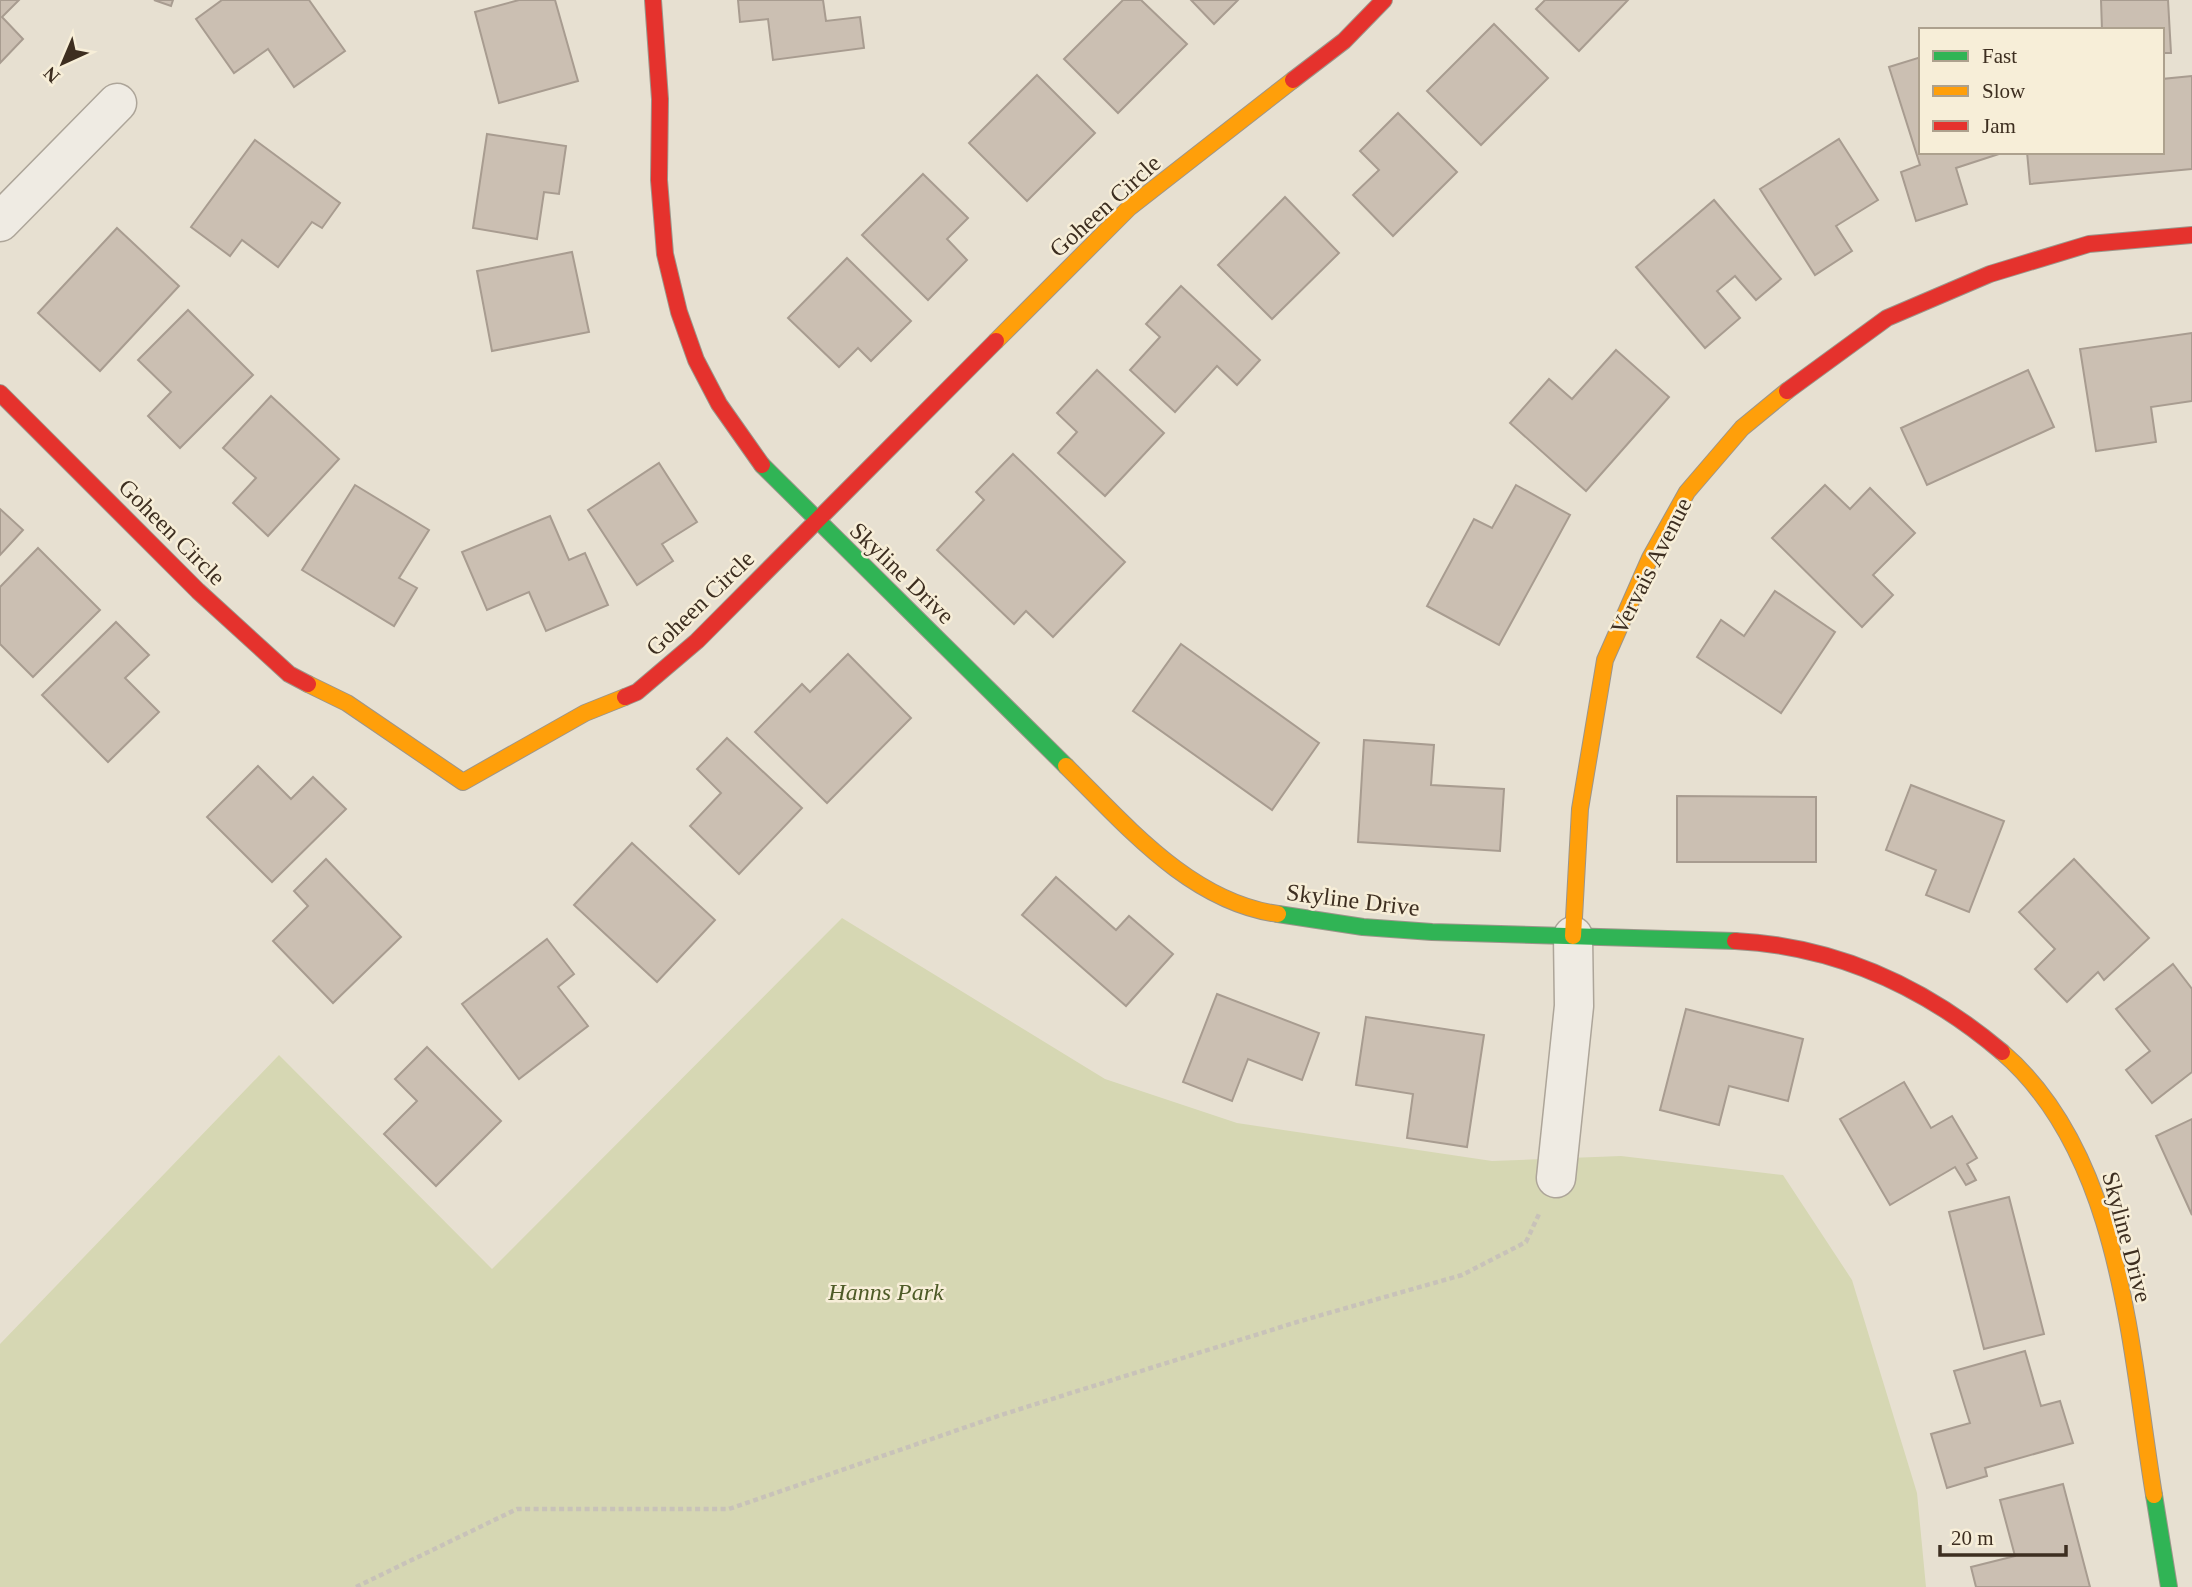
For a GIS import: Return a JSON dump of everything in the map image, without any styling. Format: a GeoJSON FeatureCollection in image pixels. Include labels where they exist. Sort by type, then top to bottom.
{"type":"FeatureCollection","features":[{"type":"Feature","properties":{"kind":"street","name":"Skyline Drive"},"geometry":{"type":"LineString","coordinates":[[653,0],[660,99],[659,180],[665,254],[679,312],[696,360],[719,404],[759,462],[1143,842],[1195,881],[1250,909],[1345,926],[1427,933],[1757,942],[1812,951],[1873,970],[1925,996],[1972,1026],[2015,1064],[2058,1118],[2083,1162],[2104,1218],[2124,1302],[2169,1587]]}},
{"type":"Feature","properties":{"kind":"street","name":"Goheen Circle"},"geometry":{"type":"LineString","coordinates":[[0,393],[198,591],[289,674],[347,703],[463,782],[585,713],[637,692],[697,641],[1129,208],[1344,41],[1384,0]]}},
{"type":"Feature","properties":{"kind":"street"},"geometry":{"type":"LineString","coordinates":[[0,222],[117,103]]}},
{"type":"Feature","properties":{"kind":"street","name":"Vervais Avenue"},"geometry":{"type":"LineString","coordinates":[[1556,1178],[1574,1006],[1573,936],[1580,809],[1605,660],[1650,558],[1687,492],[1742,428],[1807,374],[1887,318],[1990,274],[2089,244],[2192,235]]}},
{"type":"Feature","properties":{"kind":"path"},"geometry":{"type":"LineString","coordinates":[[356,1587],[517,1509],[729,1509],[1001,1415],[1297,1322],[1462,1275],[1526,1242],[1556,1178]]}},
{"type":"Feature","properties":{"kind":"green space","name":"Hanns Park"},"geometry":{"type":"Polygon","coordinates":[[[842,918],[1105,1079],[1237,1123],[1492,1161],[1621,1156],[1783,1175],[1852,1280],[1917,1493],[1926,1587],[0,1587],[0,1344],[279,1055],[492,1269],[842,918]]]}},
{"type":"Feature","properties":{"kind":"building"},"geometry":{"type":"Polygon","coordinates":[[[0,0],[19,0],[2,17],[23,39],[0,63],[0,0]]]}},
{"type":"Feature","properties":{"kind":"building"},"geometry":{"type":"Polygon","coordinates":[[[154,0],[173,0],[171,6],[154,0]]]}},
{"type":"Feature","properties":{"kind":"building"},"geometry":{"type":"Polygon","coordinates":[[[222,0],[309,0],[345,51],[294,87],[268,49],[234,73],[196,19],[222,0]]]}},
{"type":"Feature","properties":{"kind":"building"},"geometry":{"type":"Polygon","coordinates":[[[519,0],[555,0],[578,81],[499,103],[475,12],[519,0]]]}},
{"type":"Feature","properties":{"kind":"building"},"geometry":{"type":"Polygon","coordinates":[[[738,0],[823,0],[826,21],[860,17],[864,48],[773,60],[768,19],[740,22],[738,0]]]}},
{"type":"Feature","properties":{"kind":"building"},"geometry":{"type":"Polygon","coordinates":[[[1123,0],[1141,0],[1187,44],[1118,113],[1064,59],[1123,0]]]}},
{"type":"Feature","properties":{"kind":"building"},"geometry":{"type":"Polygon","coordinates":[[[1191,0],[1238,0],[1214,24],[1191,0]]]}},
{"type":"Feature","properties":{"kind":"building"},"geometry":{"type":"Polygon","coordinates":[[[1545,0],[1628,0],[1579,51],[1536,9],[1545,0]]]}},
{"type":"Feature","properties":{"kind":"building"},"geometry":{"type":"Polygon","coordinates":[[[2101,0],[2168,0],[2171,53],[2164,53],[2164,28],[2102,28],[2101,0]]]}},
{"type":"Feature","properties":{"kind":"building"},"geometry":{"type":"Polygon","coordinates":[[[1494,24],[1548,78],[1481,145],[1427,91],[1494,24]]]}},
{"type":"Feature","properties":{"kind":"building"},"geometry":{"type":"Polygon","coordinates":[[[1919,58],[1919,154],[1999,154],[1956,168],[1967,204],[1916,221],[1901,172],[1920,165],[1889,67],[1919,58]]]}},
{"type":"Feature","properties":{"kind":"building"},"geometry":{"type":"Polygon","coordinates":[[[1037,75],[1095,133],[1027,201],[969,143],[1037,75]]]}},
{"type":"Feature","properties":{"kind":"building"},"geometry":{"type":"Polygon","coordinates":[[[2192,76],[2192,169],[2030,184],[2027,154],[2164,154],[2164,79],[2192,76]]]}},
{"type":"Feature","properties":{"kind":"building"},"geometry":{"type":"Polygon","coordinates":[[[1398,113],[1457,172],[1393,236],[1353,195],[1379,170],[1360,151],[1398,113]]]}},
{"type":"Feature","properties":{"kind":"building"},"geometry":{"type":"Polygon","coordinates":[[[487,134],[566,146],[559,194],[544,192],[537,239],[473,228],[487,134]]]}},
{"type":"Feature","properties":{"kind":"building"},"geometry":{"type":"Polygon","coordinates":[[[1839,139],[1878,200],[1836,226],[1852,251],[1815,275],[1760,189],[1839,139]]]}},
{"type":"Feature","properties":{"kind":"building"},"geometry":{"type":"Polygon","coordinates":[[[255,140],[340,203],[322,228],[312,222],[278,267],[242,240],[230,256],[191,227],[255,140]]]}},
{"type":"Feature","properties":{"kind":"building"},"geometry":{"type":"Polygon","coordinates":[[[923,174],[968,218],[947,239],[967,260],[928,300],[862,235],[923,174]]]}},
{"type":"Feature","properties":{"kind":"building"},"geometry":{"type":"Polygon","coordinates":[[[1285,197],[1339,253],[1272,319],[1218,265],[1285,197]]]}},
{"type":"Feature","properties":{"kind":"building"},"geometry":{"type":"Polygon","coordinates":[[[1714,200],[1781,279],[1756,300],[1735,276],[1717,291],[1740,318],[1705,348],[1636,267],[1714,200]]]}},
{"type":"Feature","properties":{"kind":"building"},"geometry":{"type":"Polygon","coordinates":[[[117,228],[179,286],[100,371],[38,313],[117,228]]]}},
{"type":"Feature","properties":{"kind":"building"},"geometry":{"type":"Polygon","coordinates":[[[572,252],[589,332],[492,351],[477,271],[572,252]]]}},
{"type":"Feature","properties":{"kind":"building"},"geometry":{"type":"Polygon","coordinates":[[[847,258],[911,321],[871,361],[858,348],[839,367],[788,318],[847,258]]]}},
{"type":"Feature","properties":{"kind":"building"},"geometry":{"type":"Polygon","coordinates":[[[1181,286],[1260,360],[1237,385],[1217,366],[1175,412],[1130,370],[1160,337],[1146,324],[1181,286]]]}},
{"type":"Feature","properties":{"kind":"building"},"geometry":{"type":"Polygon","coordinates":[[[188,310],[253,375],[180,448],[148,416],[171,392],[138,360],[188,310]]]}},
{"type":"Feature","properties":{"kind":"building"},"geometry":{"type":"Polygon","coordinates":[[[2192,333],[2192,401],[2151,407],[2156,442],[2096,451],[2080,349],[2192,333]]]}},
{"type":"Feature","properties":{"kind":"building"},"geometry":{"type":"Polygon","coordinates":[[[1616,350],[1669,397],[1586,491],[1510,423],[1549,379],[1572,399],[1616,350]]]}},
{"type":"Feature","properties":{"kind":"building"},"geometry":{"type":"Polygon","coordinates":[[[1097,370],[1164,433],[1105,496],[1058,453],[1077,432],[1057,413],[1097,370]]]}},
{"type":"Feature","properties":{"kind":"building"},"geometry":{"type":"Polygon","coordinates":[[[2028,370],[2054,427],[1927,485],[1901,428],[2028,370]]]}},
{"type":"Feature","properties":{"kind":"building"},"geometry":{"type":"Polygon","coordinates":[[[271,396],[339,459],[268,536],[233,503],[256,478],[223,448],[271,396]]]}},
{"type":"Feature","properties":{"kind":"building"},"geometry":{"type":"Polygon","coordinates":[[[1013,454],[1125,562],[1053,637],[1026,611],[1014,624],[937,550],[984,500],[976,492],[1013,454]]]}},
{"type":"Feature","properties":{"kind":"building"},"geometry":{"type":"Polygon","coordinates":[[[659,463],[697,522],[662,544],[673,561],[637,585],[588,510],[659,463]]]}},
{"type":"Feature","properties":{"kind":"building"},"geometry":{"type":"Polygon","coordinates":[[[355,485],[429,530],[399,578],[417,588],[394,626],[302,570],[355,485]]]}},
{"type":"Feature","properties":{"kind":"building"},"geometry":{"type":"Polygon","coordinates":[[[1516,485],[1570,515],[1499,645],[1427,606],[1474,519],[1492,528],[1516,485]]]}},
{"type":"Feature","properties":{"kind":"building"},"geometry":{"type":"Polygon","coordinates":[[[1825,485],[1850,509],[1870,488],[1915,533],[1873,575],[1893,595],[1862,627],[1772,538],[1825,485]]]}},
{"type":"Feature","properties":{"kind":"building"},"geometry":{"type":"Polygon","coordinates":[[[0,509],[23,530],[0,555],[0,509]]]}},
{"type":"Feature","properties":{"kind":"building"},"geometry":{"type":"Polygon","coordinates":[[[550,516],[569,560],[585,553],[608,605],[546,631],[529,592],[487,610],[462,552],[550,516]]]}},
{"type":"Feature","properties":{"kind":"building"},"geometry":{"type":"Polygon","coordinates":[[[38,548],[100,610],[33,677],[0,644],[0,587],[38,548]]]}},
{"type":"Feature","properties":{"kind":"building"},"geometry":{"type":"Polygon","coordinates":[[[1775,591],[1835,632],[1781,713],[1697,657],[1721,620],[1744,636],[1775,591]]]}},
{"type":"Feature","properties":{"kind":"building"},"geometry":{"type":"Polygon","coordinates":[[[116,622],[149,655],[125,678],[159,712],[108,762],[42,695],[116,622]]]}},
{"type":"Feature","properties":{"kind":"building"},"geometry":{"type":"Polygon","coordinates":[[[1181,644],[1319,743],[1272,810],[1133,711],[1181,644]]]}},
{"type":"Feature","properties":{"kind":"building"},"geometry":{"type":"Polygon","coordinates":[[[848,654],[911,718],[827,803],[755,732],[802,684],[810,692],[848,654]]]}},
{"type":"Feature","properties":{"kind":"building"},"geometry":{"type":"Polygon","coordinates":[[[727,738],[802,808],[739,874],[690,826],[721,793],[697,769],[727,738]]]}},
{"type":"Feature","properties":{"kind":"building"},"geometry":{"type":"Polygon","coordinates":[[[1364,740],[1434,745],[1431,785],[1504,789],[1500,851],[1358,842],[1364,740]]]}},
{"type":"Feature","properties":{"kind":"building"},"geometry":{"type":"Polygon","coordinates":[[[258,766],[291,799],[313,777],[346,809],[272,882],[207,817],[258,766]]]}},
{"type":"Feature","properties":{"kind":"building"},"geometry":{"type":"Polygon","coordinates":[[[1911,785],[2004,821],[1969,912],[1926,895],[1936,870],[1886,850],[1911,785]]]}},
{"type":"Feature","properties":{"kind":"building"},"geometry":{"type":"Polygon","coordinates":[[[1677,796],[1816,797],[1816,862],[1677,862],[1677,796]]]}},
{"type":"Feature","properties":{"kind":"building"},"geometry":{"type":"Polygon","coordinates":[[[632,843],[715,920],[657,982],[574,905],[632,843]]]}},
{"type":"Feature","properties":{"kind":"building"},"geometry":{"type":"Polygon","coordinates":[[[326,859],[401,937],[333,1003],[273,941],[308,906],[294,891],[326,859]]]}},
{"type":"Feature","properties":{"kind":"building"},"geometry":{"type":"Polygon","coordinates":[[[2074,859],[2149,938],[2104,980],[2098,972],[2067,1002],[2035,969],[2055,949],[2019,912],[2074,859]]]}},
{"type":"Feature","properties":{"kind":"building"},"geometry":{"type":"Polygon","coordinates":[[[1056,877],[1116,930],[1129,916],[1173,954],[1126,1006],[1022,915],[1056,877]]]}},
{"type":"Feature","properties":{"kind":"building"},"geometry":{"type":"Polygon","coordinates":[[[547,939],[574,974],[558,987],[588,1026],[519,1079],[462,1004],[547,939]]]}},
{"type":"Feature","properties":{"kind":"building"},"geometry":{"type":"Polygon","coordinates":[[[2173,964],[2192,989],[2192,1072],[2152,1103],[2126,1070],[2150,1051],[2116,1009],[2173,964]]]}},
{"type":"Feature","properties":{"kind":"building"},"geometry":{"type":"Polygon","coordinates":[[[1217,994],[1319,1033],[1302,1080],[1248,1059],[1232,1101],[1183,1082],[1217,994]]]}},
{"type":"Feature","properties":{"kind":"building"},"geometry":{"type":"Polygon","coordinates":[[[1686,1009],[1803,1039],[1788,1101],[1729,1086],[1719,1125],[1660,1110],[1686,1009]]]}},
{"type":"Feature","properties":{"kind":"building"},"geometry":{"type":"Polygon","coordinates":[[[1366,1017],[1484,1035],[1467,1147],[1407,1138],[1413,1094],[1356,1085],[1366,1017]]]}},
{"type":"Feature","properties":{"kind":"building"},"geometry":{"type":"Polygon","coordinates":[[[427,1047],[501,1121],[436,1186],[384,1134],[417,1101],[395,1079],[427,1047]]]}},
{"type":"Feature","properties":{"kind":"building"},"geometry":{"type":"Polygon","coordinates":[[[1904,1082],[1931,1128],[1952,1116],[1977,1158],[1967,1164],[1976,1180],[1966,1185],[1955,1167],[1890,1205],[1840,1119],[1904,1082]]]}},
{"type":"Feature","properties":{"kind":"building"},"geometry":{"type":"Polygon","coordinates":[[[2192,1119],[2192,1215],[2156,1136],[2192,1119]]]}},
{"type":"Feature","properties":{"kind":"building"},"geometry":{"type":"Polygon","coordinates":[[[2009,1197],[2044,1334],[1984,1349],[1949,1212],[2009,1197]]]}},
{"type":"Feature","properties":{"kind":"building"},"geometry":{"type":"Polygon","coordinates":[[[2025,1351],[2041,1406],[2060,1401],[2073,1443],[1985,1468],[1987,1476],[1947,1488],[1931,1434],[1970,1423],[1954,1371],[2025,1351]]]}},
{"type":"Feature","properties":{"kind":"building"},"geometry":{"type":"Polygon","coordinates":[[[2063,1484],[2090,1587],[1976,1587],[1971,1567],[2015,1556],[2000,1500],[2063,1484]]]}},
{"type":"Feature","properties":{"kind":"traffic: fast"},"geometry":{"type":"LineString","coordinates":[[762,465],[1066,766]]}},
{"type":"Feature","properties":{"kind":"traffic: fast"},"geometry":{"type":"LineString","coordinates":[[1278,914],[1363,927],[1432,932],[1735,941]]}},
{"type":"Feature","properties":{"kind":"traffic: fast"},"geometry":{"type":"LineString","coordinates":[[2154,1495],[2169,1587]]}},
{"type":"Feature","properties":{"kind":"traffic: slow"},"geometry":{"type":"LineString","coordinates":[[996,341],[1129,208],[1293,80]]}},
{"type":"Feature","properties":{"kind":"traffic: slow"},"geometry":{"type":"LineString","coordinates":[[1573,936],[1580,809],[1605,660],[1650,558],[1687,492],[1742,428],[1787,391]]}},
{"type":"Feature","properties":{"kind":"traffic: slow"},"geometry":{"type":"LineString","coordinates":[[308,684],[347,703],[463,782],[585,713],[625,697]]}},
{"type":"Feature","properties":{"kind":"traffic: slow"},"geometry":{"type":"LineString","coordinates":[[1066,766],[1136,836],[1188,877],[1216,894],[1246,907],[1278,914]]}},
{"type":"Feature","properties":{"kind":"traffic: slow"},"geometry":{"type":"LineString","coordinates":[[2002,1052],[2042,1095],[2073,1144],[2096,1199],[2114,1258],[2127,1318],[2154,1495]]}},
{"type":"Feature","properties":{"kind":"traffic: jam"},"geometry":{"type":"LineString","coordinates":[[653,0],[660,99],[659,180],[665,254],[679,312],[696,360],[719,404],[762,465]]}},
{"type":"Feature","properties":{"kind":"traffic: jam"},"geometry":{"type":"LineString","coordinates":[[1293,80],[1344,41],[1384,0]]}},
{"type":"Feature","properties":{"kind":"traffic: jam"},"geometry":{"type":"LineString","coordinates":[[1787,391],[1887,318],[1990,274],[2089,244],[2192,235]]}},
{"type":"Feature","properties":{"kind":"traffic: jam"},"geometry":{"type":"LineString","coordinates":[[625,697],[637,692],[697,641],[996,341]]}},
{"type":"Feature","properties":{"kind":"traffic: jam"},"geometry":{"type":"LineString","coordinates":[[0,393],[198,591],[289,674],[308,684]]}},
{"type":"Feature","properties":{"kind":"traffic: jam"},"geometry":{"type":"LineString","coordinates":[[1735,941],[1809,951],[1878,974],[1942,1008],[2002,1052]]}}]}
